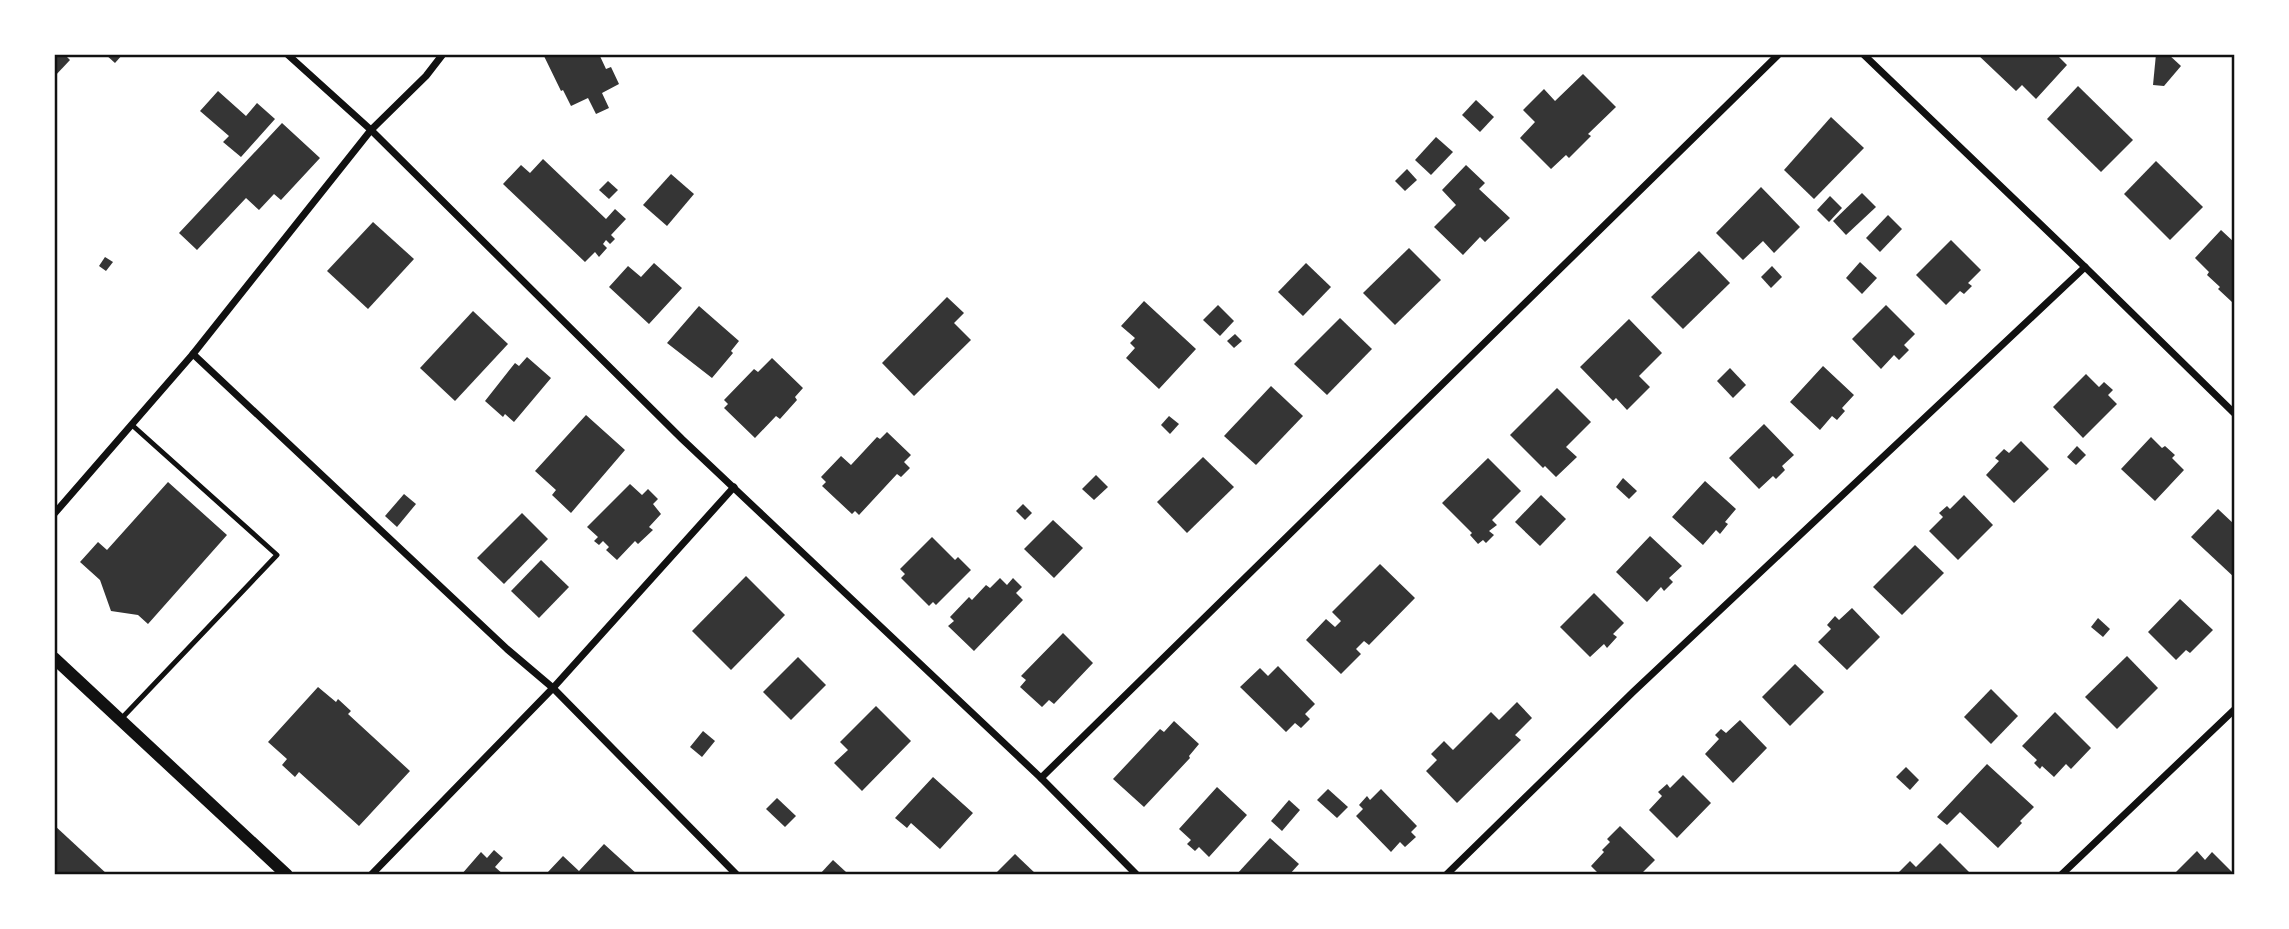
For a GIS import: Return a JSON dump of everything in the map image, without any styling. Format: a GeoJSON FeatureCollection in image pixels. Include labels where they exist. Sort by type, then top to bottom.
{"type":"FeatureCollection","features":[{"type":"Feature","properties":{"kind":"street"},"geometry":{"type":"LineString","coordinates":[[287,54],[371,130],[682,439],[1041,778],[1137,875]]}},
{"type":"Feature","properties":{"kind":"street"},"geometry":{"type":"LineString","coordinates":[[54,514],[193,354],[371,130],[426,76],[443,54]]}},
{"type":"Feature","properties":{"kind":"street"},"geometry":{"type":"LineString","coordinates":[[1041,778],[1779,54]]}},
{"type":"Feature","properties":{"kind":"street"},"geometry":{"type":"LineString","coordinates":[[1863,54],[2235,414]]}},
{"type":"Feature","properties":{"kind":"street"},"geometry":{"type":"LineString","coordinates":[[1446,875],[1633,692],[2085,267]]}},
{"type":"Feature","properties":{"kind":"street"},"geometry":{"type":"LineString","coordinates":[[193,354],[507,649],[553,688],[737,875]]}},
{"type":"Feature","properties":{"kind":"street"},"geometry":{"type":"LineString","coordinates":[[370,875],[553,688],[734,487]]}},
{"type":"Feature","properties":{"kind":"street"},"geometry":{"type":"LineString","coordinates":[[54,658],[287,875]]}},
{"type":"Feature","properties":{"kind":"street"},"geometry":{"type":"LineString","coordinates":[[2061,875],[2235,709]]}},
{"type":"Feature","properties":{"kind":"lane"},"geometry":{"type":"LineString","coordinates":[[121,719],[277,555],[132,425]]}},
{"type":"Feature","properties":{"kind":"building"},"geometry":{"type":"Polygon","coordinates":[[[54,54],[64,54],[70,60],[54,77],[54,54]]]}},
{"type":"Feature","properties":{"kind":"building"},"geometry":{"type":"Polygon","coordinates":[[[105,54],[123,54],[115,63],[105,54]]]}},
{"type":"Feature","properties":{"kind":"building"},"geometry":{"type":"Polygon","coordinates":[[[543,54],[599,54],[606,69],[611,67],[619,84],[602,93],[609,108],[596,114],[588,98],[571,106],[543,54]]]}},
{"type":"Feature","properties":{"kind":"building"},"geometry":{"type":"Polygon","coordinates":[[[1977,54],[2056,54],[2067,65],[2036,99],[2022,85],[2016,91],[1977,54]]]}},
{"type":"Feature","properties":{"kind":"building"},"geometry":{"type":"Polygon","coordinates":[[[2156,54],[2168,54],[2181,66],[2164,86],[2153,85],[2156,54]]]}},
{"type":"Feature","properties":{"kind":"building"},"geometry":{"type":"Polygon","coordinates":[[[1583,74],[1616,107],[1588,134],[1591,136],[1569,158],[1566,155],[1551,169],[1520,138],[1535,122],[1523,110],[1544,89],[1555,101],[1583,74]]]}},
{"type":"Feature","properties":{"kind":"building"},"geometry":{"type":"Polygon","coordinates":[[[2078,86],[2133,140],[2101,172],[2047,119],[2078,86]]]}},
{"type":"Feature","properties":{"kind":"building"},"geometry":{"type":"Polygon","coordinates":[[[218,91],[246,116],[257,103],[275,119],[241,157],[223,142],[229,136],[200,111],[218,91]]]}},
{"type":"Feature","properties":{"kind":"building"},"geometry":{"type":"Polygon","coordinates":[[[1476,100],[1494,117],[1480,132],[1462,115],[1476,100]]]}},
{"type":"Feature","properties":{"kind":"building"},"geometry":{"type":"Polygon","coordinates":[[[1831,117],[1864,148],[1814,199],[1784,170],[1831,117]]]}},
{"type":"Feature","properties":{"kind":"building"},"geometry":{"type":"Polygon","coordinates":[[[282,123],[320,158],[281,200],[274,194],[259,210],[246,198],[197,250],[179,233],[282,123]]]}},
{"type":"Feature","properties":{"kind":"building"},"geometry":{"type":"Polygon","coordinates":[[[1436,137],[1453,152],[1431,175],[1415,160],[1436,137]]]}},
{"type":"Feature","properties":{"kind":"building"},"geometry":{"type":"Polygon","coordinates":[[[543,159],[606,219],[615,209],[626,219],[611,235],[615,239],[610,244],[606,240],[603,244],[607,248],[599,257],[595,252],[585,262],[503,184],[521,165],[530,173],[543,159]]]}},
{"type":"Feature","properties":{"kind":"building"},"geometry":{"type":"Polygon","coordinates":[[[2156,161],[2203,207],[2170,240],[2124,194],[2156,161]]]}},
{"type":"Feature","properties":{"kind":"building"},"geometry":{"type":"Polygon","coordinates":[[[1466,165],[1485,183],[1479,189],[1510,218],[1485,242],[1480,237],[1463,255],[1434,227],[1456,205],[1442,190],[1466,165]]]}},
{"type":"Feature","properties":{"kind":"building"},"geometry":{"type":"Polygon","coordinates":[[[1407,169],[1417,180],[1405,191],[1395,181],[1407,169]]]}},
{"type":"Feature","properties":{"kind":"building"},"geometry":{"type":"Polygon","coordinates":[[[671,174],[694,194],[667,226],[643,205],[671,174]]]}},
{"type":"Feature","properties":{"kind":"building"},"geometry":{"type":"Polygon","coordinates":[[[608,181],[618,190],[609,199],[599,190],[608,181]]]}},
{"type":"Feature","properties":{"kind":"building"},"geometry":{"type":"Polygon","coordinates":[[[1761,187],[1800,227],[1774,253],[1763,241],[1743,260],[1716,233],[1761,187]]]}},
{"type":"Feature","properties":{"kind":"building"},"geometry":{"type":"Polygon","coordinates":[[[1862,193],[1876,207],[1846,235],[1833,221],[1862,193]]]}},
{"type":"Feature","properties":{"kind":"building"},"geometry":{"type":"Polygon","coordinates":[[[1830,196],[1842,208],[1829,222],[1817,210],[1830,196]]]}},
{"type":"Feature","properties":{"kind":"building"},"geometry":{"type":"Polygon","coordinates":[[[1888,215],[1902,229],[1880,252],[1866,238],[1888,215]]]}},
{"type":"Feature","properties":{"kind":"building"},"geometry":{"type":"Polygon","coordinates":[[[373,222],[414,259],[368,309],[327,271],[373,222]]]}},
{"type":"Feature","properties":{"kind":"building"},"geometry":{"type":"Polygon","coordinates":[[[2221,230],[2235,243],[2235,300],[2232,302],[2218,289],[2220,287],[2207,275],[2209,272],[2195,258],[2221,230]]]}},
{"type":"Feature","properties":{"kind":"building"},"geometry":{"type":"Polygon","coordinates":[[[1951,240],[1981,270],[1968,283],[1972,286],[1964,294],[1960,291],[1946,305],[1916,275],[1951,240]]]}},
{"type":"Feature","properties":{"kind":"building"},"geometry":{"type":"Polygon","coordinates":[[[1409,248],[1441,280],[1395,325],[1363,293],[1409,248]]]}},
{"type":"Feature","properties":{"kind":"building"},"geometry":{"type":"Polygon","coordinates":[[[1699,251],[1730,283],[1683,329],[1651,297],[1699,251]]]}},
{"type":"Feature","properties":{"kind":"building"},"geometry":{"type":"Polygon","coordinates":[[[105,257],[113,262],[106,271],[99,266],[105,257]]]}},
{"type":"Feature","properties":{"kind":"building"},"geometry":{"type":"Polygon","coordinates":[[[1860,262],[1877,278],[1862,294],[1846,278],[1860,262]]]}},
{"type":"Feature","properties":{"kind":"building"},"geometry":{"type":"Polygon","coordinates":[[[654,263],[682,288],[649,324],[609,287],[628,266],[641,277],[654,263]]]}},
{"type":"Feature","properties":{"kind":"building"},"geometry":{"type":"Polygon","coordinates":[[[1306,263],[1331,287],[1303,316],[1278,292],[1306,263]]]}},
{"type":"Feature","properties":{"kind":"building"},"geometry":{"type":"Polygon","coordinates":[[[1772,266],[1782,277],[1771,288],[1761,277],[1772,266]]]}},
{"type":"Feature","properties":{"kind":"building"},"geometry":{"type":"Polygon","coordinates":[[[947,297],[964,313],[954,323],[971,340],[914,396],[882,363],[947,297]]]}},
{"type":"Feature","properties":{"kind":"building"},"geometry":{"type":"Polygon","coordinates":[[[1144,301],[1196,349],[1159,389],[1126,358],[1135,348],[1130,343],[1135,338],[1121,326],[1144,301]]]}},
{"type":"Feature","properties":{"kind":"building"},"geometry":{"type":"Polygon","coordinates":[[[1218,305],[1234,321],[1220,336],[1203,320],[1218,305]]]}},
{"type":"Feature","properties":{"kind":"building"},"geometry":{"type":"Polygon","coordinates":[[[1886,305],[1915,334],[1904,345],[1909,350],[1899,360],[1894,355],[1881,369],[1852,339],[1886,305]]]}},
{"type":"Feature","properties":{"kind":"building"},"geometry":{"type":"Polygon","coordinates":[[[699,306],[739,341],[731,351],[733,353],[712,378],[667,343],[699,306]]]}},
{"type":"Feature","properties":{"kind":"building"},"geometry":{"type":"Polygon","coordinates":[[[473,311],[508,344],[455,401],[420,368],[473,311]]]}},
{"type":"Feature","properties":{"kind":"building"},"geometry":{"type":"Polygon","coordinates":[[[1340,318],[1372,349],[1327,395],[1294,364],[1340,318]]]}},
{"type":"Feature","properties":{"kind":"building"},"geometry":{"type":"Polygon","coordinates":[[[1629,319],[1662,353],[1639,376],[1650,387],[1627,410],[1616,398],[1613,401],[1580,367],[1629,319]]]}},
{"type":"Feature","properties":{"kind":"building"},"geometry":{"type":"Polygon","coordinates":[[[1235,334],[1242,341],[1234,348],[1227,341],[1235,334]]]}},
{"type":"Feature","properties":{"kind":"building"},"geometry":{"type":"Polygon","coordinates":[[[527,357],[551,378],[514,422],[505,414],[503,417],[485,401],[515,363],[519,366],[527,357]]]}},
{"type":"Feature","properties":{"kind":"building"},"geometry":{"type":"Polygon","coordinates":[[[772,358],[803,388],[795,397],[797,400],[780,419],[776,416],[755,438],[724,408],[728,404],[724,400],[754,369],[758,372],[772,358]]]}},
{"type":"Feature","properties":{"kind":"building"},"geometry":{"type":"Polygon","coordinates":[[[1823,366],[1854,395],[1842,408],[1845,411],[1837,420],[1832,416],[1820,430],[1790,402],[1823,366]]]}},
{"type":"Feature","properties":{"kind":"building"},"geometry":{"type":"Polygon","coordinates":[[[1730,368],[1746,385],[1733,398],[1717,381],[1730,368]]]}},
{"type":"Feature","properties":{"kind":"building"},"geometry":{"type":"Polygon","coordinates":[[[2086,374],[2099,387],[2104,382],[2113,390],[2108,395],[2117,404],[2083,438],[2053,407],[2086,374]]]}},
{"type":"Feature","properties":{"kind":"building"},"geometry":{"type":"Polygon","coordinates":[[[1271,386],[1303,416],[1256,465],[1224,436],[1271,386]]]}},
{"type":"Feature","properties":{"kind":"building"},"geometry":{"type":"Polygon","coordinates":[[[1557,388],[1591,422],[1566,447],[1577,457],[1556,477],[1545,466],[1543,468],[1510,435],[1557,388]]]}},
{"type":"Feature","properties":{"kind":"building"},"geometry":{"type":"Polygon","coordinates":[[[586,415],[625,450],[571,513],[552,495],[556,490],[535,471],[586,415]]]}},
{"type":"Feature","properties":{"kind":"building"},"geometry":{"type":"Polygon","coordinates":[[[1169,416],[1179,424],[1170,434],[1161,425],[1169,416]]]}},
{"type":"Feature","properties":{"kind":"building"},"geometry":{"type":"Polygon","coordinates":[[[1764,424],[1794,455],[1782,466],[1785,470],[1776,479],[1773,476],[1759,489],[1729,458],[1764,424]]]}},
{"type":"Feature","properties":{"kind":"building"},"geometry":{"type":"Polygon","coordinates":[[[887,432],[911,455],[904,462],[910,468],[901,477],[897,474],[859,515],[855,511],[852,514],[822,486],[826,482],[821,477],[841,456],[851,465],[877,437],[880,439],[887,432]]]}},
{"type":"Feature","properties":{"kind":"building"},"geometry":{"type":"Polygon","coordinates":[[[2151,437],[2162,448],[2165,446],[2175,455],[2172,458],[2184,470],[2155,501],[2121,469],[2151,437]]]}},
{"type":"Feature","properties":{"kind":"building"},"geometry":{"type":"Polygon","coordinates":[[[2021,441],[2049,469],[2014,503],[1986,475],[1999,461],[1995,458],[2004,449],[2009,453],[2021,441]]]}},
{"type":"Feature","properties":{"kind":"building"},"geometry":{"type":"Polygon","coordinates":[[[2077,446],[2086,455],[2076,465],[2067,457],[2077,446]]]}},
{"type":"Feature","properties":{"kind":"building"},"geometry":{"type":"Polygon","coordinates":[[[1203,457],[1234,487],[1187,533],[1157,502],[1203,457]]]}},
{"type":"Feature","properties":{"kind":"building"},"geometry":{"type":"Polygon","coordinates":[[[1488,458],[1521,491],[1492,520],[1497,525],[1489,531],[1494,535],[1486,543],[1483,540],[1478,544],[1470,535],[1472,533],[1442,503],[1488,458]]]}},
{"type":"Feature","properties":{"kind":"building"},"geometry":{"type":"Polygon","coordinates":[[[1096,475],[1108,487],[1094,500],[1082,489],[1096,475]]]}},
{"type":"Feature","properties":{"kind":"building"},"geometry":{"type":"Polygon","coordinates":[[[1623,478],[1637,491],[1629,499],[1616,487],[1623,478]]]}},
{"type":"Feature","properties":{"kind":"building"},"geometry":{"type":"Polygon","coordinates":[[[1705,481],[1736,509],[1725,522],[1728,524],[1720,534],[1716,530],[1703,545],[1672,517],[1705,481]]]}},
{"type":"Feature","properties":{"kind":"building"},"geometry":{"type":"Polygon","coordinates":[[[168,482],[227,535],[148,624],[138,615],[111,611],[100,580],[80,562],[98,542],[107,550],[168,482]]]}},
{"type":"Feature","properties":{"kind":"building"},"geometry":{"type":"Polygon","coordinates":[[[630,484],[642,495],[648,489],[658,499],[653,504],[661,514],[649,527],[653,530],[638,544],[635,541],[617,560],[606,550],[609,547],[603,541],[599,545],[594,541],[598,537],[587,527],[630,484]]]}},
{"type":"Feature","properties":{"kind":"building"},"geometry":{"type":"Polygon","coordinates":[[[404,494],[416,504],[397,527],[385,516],[404,494]]]}},
{"type":"Feature","properties":{"kind":"building"},"geometry":{"type":"Polygon","coordinates":[[[1541,495],[1566,519],[1540,546],[1515,522],[1541,495]]]}},
{"type":"Feature","properties":{"kind":"building"},"geometry":{"type":"Polygon","coordinates":[[[1964,495],[1993,525],[1958,560],[1929,531],[1943,517],[1939,513],[1947,506],[1950,509],[1964,495]]]}},
{"type":"Feature","properties":{"kind":"building"},"geometry":{"type":"Polygon","coordinates":[[[1023,504],[1032,513],[1025,520],[1016,511],[1023,504]]]}},
{"type":"Feature","properties":{"kind":"building"},"geometry":{"type":"Polygon","coordinates":[[[2218,509],[2235,525],[2235,578],[2191,537],[2218,509]]]}},
{"type":"Feature","properties":{"kind":"building"},"geometry":{"type":"Polygon","coordinates":[[[522,513],[548,539],[504,584],[477,558],[522,513]]]}},
{"type":"Feature","properties":{"kind":"building"},"geometry":{"type":"Polygon","coordinates":[[[1053,520],[1083,548],[1054,578],[1024,549],[1053,520]]]}},
{"type":"Feature","properties":{"kind":"building"},"geometry":{"type":"Polygon","coordinates":[[[1650,536],[1682,566],[1669,578],[1673,582],[1664,591],[1661,587],[1647,602],[1616,572],[1650,536]]]}},
{"type":"Feature","properties":{"kind":"building"},"geometry":{"type":"Polygon","coordinates":[[[932,537],[955,560],[958,557],[971,570],[936,605],[933,602],[929,606],[901,578],[905,574],[900,569],[932,537]]]}},
{"type":"Feature","properties":{"kind":"building"},"geometry":{"type":"Polygon","coordinates":[[[1915,545],[1944,573],[1902,615],[1873,587],[1915,545]]]}},
{"type":"Feature","properties":{"kind":"building"},"geometry":{"type":"Polygon","coordinates":[[[541,560],[569,587],[539,618],[511,591],[541,560]]]}},
{"type":"Feature","properties":{"kind":"building"},"geometry":{"type":"Polygon","coordinates":[[[1380,564],[1415,598],[1369,645],[1364,641],[1356,649],[1361,654],[1341,674],[1306,640],[1326,619],[1335,627],[1341,621],[1332,612],[1380,564]]]}},
{"type":"Feature","properties":{"kind":"building"},"geometry":{"type":"Polygon","coordinates":[[[746,576],[785,615],[731,670],[692,631],[746,576]]]}},
{"type":"Feature","properties":{"kind":"building"},"geometry":{"type":"Polygon","coordinates":[[[1000,578],[1007,585],[1013,578],[1022,587],[1016,593],[1023,600],[974,651],[948,626],[954,621],[950,617],[969,597],[972,600],[986,585],[990,588],[1000,578]]]}},
{"type":"Feature","properties":{"kind":"building"},"geometry":{"type":"Polygon","coordinates":[[[1594,593],[1624,623],[1613,634],[1617,637],[1607,648],[1604,644],[1590,657],[1560,627],[1594,593]]]}},
{"type":"Feature","properties":{"kind":"building"},"geometry":{"type":"Polygon","coordinates":[[[2180,599],[2213,630],[2190,653],[2186,650],[2176,660],[2148,632],[2180,599]]]}},
{"type":"Feature","properties":{"kind":"building"},"geometry":{"type":"Polygon","coordinates":[[[1852,608],[1880,637],[1847,670],[1818,642],[1831,629],[1827,625],[1835,616],[1839,620],[1852,608]]]}},
{"type":"Feature","properties":{"kind":"building"},"geometry":{"type":"Polygon","coordinates":[[[2098,618],[2110,629],[2103,637],[2091,627],[2098,618]]]}},
{"type":"Feature","properties":{"kind":"building"},"geometry":{"type":"Polygon","coordinates":[[[1063,633],[1093,663],[1054,704],[1049,700],[1042,707],[1020,687],[1026,680],[1021,676],[1063,633]]]}},
{"type":"Feature","properties":{"kind":"building"},"geometry":{"type":"Polygon","coordinates":[[[2127,656],[2158,688],[2117,729],[2085,697],[2127,656]]]}},
{"type":"Feature","properties":{"kind":"building"},"geometry":{"type":"Polygon","coordinates":[[[798,657],[826,685],[791,720],[763,692],[798,657]]]}},
{"type":"Feature","properties":{"kind":"building"},"geometry":{"type":"Polygon","coordinates":[[[1795,664],[1824,692],[1790,726],[1762,697],[1795,664]]]}},
{"type":"Feature","properties":{"kind":"building"},"geometry":{"type":"Polygon","coordinates":[[[1278,666],[1315,704],[1305,714],[1310,719],[1301,728],[1295,723],[1286,732],[1240,687],[1260,668],[1268,676],[1278,666]]]}},
{"type":"Feature","properties":{"kind":"building"},"geometry":{"type":"Polygon","coordinates":[[[318,687],[336,702],[338,699],[351,711],[348,714],[410,771],[359,826],[299,772],[295,777],[282,765],[287,759],[268,742],[318,687]]]}},
{"type":"Feature","properties":{"kind":"building"},"geometry":{"type":"Polygon","coordinates":[[[1991,689],[2018,716],[1991,744],[1964,717],[1991,689]]]}},
{"type":"Feature","properties":{"kind":"building"},"geometry":{"type":"Polygon","coordinates":[[[1517,702],[1532,718],[1515,735],[1521,740],[1457,803],[1426,771],[1437,760],[1431,754],[1444,741],[1453,750],[1491,712],[1499,720],[1517,702]]]}},
{"type":"Feature","properties":{"kind":"building"},"geometry":{"type":"Polygon","coordinates":[[[876,706],[911,741],[862,791],[834,763],[848,750],[840,742],[876,706]]]}},
{"type":"Feature","properties":{"kind":"building"},"geometry":{"type":"Polygon","coordinates":[[[2055,712],[2091,748],[2071,769],[2066,764],[2054,777],[2042,766],[2040,769],[2034,763],[2037,760],[2022,746],[2055,712]]]}},
{"type":"Feature","properties":{"kind":"building"},"geometry":{"type":"Polygon","coordinates":[[[1740,720],[1767,748],[1733,783],[1705,754],[1719,739],[1715,735],[1721,729],[1726,733],[1740,720]]]}},
{"type":"Feature","properties":{"kind":"building"},"geometry":{"type":"Polygon","coordinates":[[[1174,721],[1199,744],[1190,758],[1144,807],[1113,779],[1160,729],[1164,732],[1174,721]]]}},
{"type":"Feature","properties":{"kind":"building"},"geometry":{"type":"Polygon","coordinates":[[[703,731],[715,741],[702,757],[690,747],[703,731]]]}},
{"type":"Feature","properties":{"kind":"building"},"geometry":{"type":"Polygon","coordinates":[[[1987,764],[2034,807],[1998,848],[1960,812],[1947,825],[1937,817],[1987,764]]]}},
{"type":"Feature","properties":{"kind":"building"},"geometry":{"type":"Polygon","coordinates":[[[1906,767],[1919,780],[1910,790],[1896,777],[1906,767]]]}},
{"type":"Feature","properties":{"kind":"building"},"geometry":{"type":"Polygon","coordinates":[[[1683,775],[1711,803],[1677,838],[1649,810],[1662,796],[1658,792],[1667,784],[1670,788],[1683,775]]]}},
{"type":"Feature","properties":{"kind":"building"},"geometry":{"type":"Polygon","coordinates":[[[933,777],[973,813],[940,849],[911,823],[907,828],[895,818],[933,777]]]}},
{"type":"Feature","properties":{"kind":"building"},"geometry":{"type":"Polygon","coordinates":[[[1217,787],[1247,815],[1209,857],[1199,847],[1195,851],[1187,844],[1191,840],[1179,829],[1217,787]]]}},
{"type":"Feature","properties":{"kind":"building"},"geometry":{"type":"Polygon","coordinates":[[[1328,789],[1348,807],[1337,818],[1317,800],[1328,789]]]}},
{"type":"Feature","properties":{"kind":"building"},"geometry":{"type":"Polygon","coordinates":[[[1381,789],[1417,826],[1411,832],[1416,837],[1405,847],[1400,842],[1391,852],[1356,816],[1363,809],[1359,805],[1367,796],[1370,800],[1381,789]]]}},
{"type":"Feature","properties":{"kind":"building"},"geometry":{"type":"Polygon","coordinates":[[[777,798],[796,816],[785,827],[766,809],[777,798]]]}},
{"type":"Feature","properties":{"kind":"building"},"geometry":{"type":"Polygon","coordinates":[[[1289,800],[1300,810],[1282,831],[1271,821],[1289,800]]]}},
{"type":"Feature","properties":{"kind":"building"},"geometry":{"type":"Polygon","coordinates":[[[54,825],[108,875],[54,875],[54,825]]]}},
{"type":"Feature","properties":{"kind":"building"},"geometry":{"type":"Polygon","coordinates":[[[1620,826],[1655,860],[1640,875],[1600,875],[1591,866],[1610,842],[1607,839],[1620,826]]]}},
{"type":"Feature","properties":{"kind":"building"},"geometry":{"type":"Polygon","coordinates":[[[1270,838],[1299,864],[1289,875],[1236,875],[1270,838]]]}},
{"type":"Feature","properties":{"kind":"building"},"geometry":{"type":"Polygon","coordinates":[[[1940,843],[1969,872],[1966,875],[1898,873],[1910,861],[1916,867],[1940,843]]]}},
{"type":"Feature","properties":{"kind":"building"},"geometry":{"type":"Polygon","coordinates":[[[604,844],[638,875],[547,873],[563,856],[579,871],[604,844]]]}},
{"type":"Feature","properties":{"kind":"building"},"geometry":{"type":"Polygon","coordinates":[[[494,850],[503,858],[495,867],[504,875],[461,875],[481,852],[487,858],[494,850]]]}},
{"type":"Feature","properties":{"kind":"building"},"geometry":{"type":"Polygon","coordinates":[[[2197,851],[2205,860],[2212,852],[2235,875],[2176,875],[2197,851]]]}},
{"type":"Feature","properties":{"kind":"building"},"geometry":{"type":"Polygon","coordinates":[[[1015,854],[1037,875],[994,875],[1015,854]]]}},
{"type":"Feature","properties":{"kind":"building"},"geometry":{"type":"Polygon","coordinates":[[[833,860],[846,872],[843,875],[819,875],[833,860]]]}}]}
